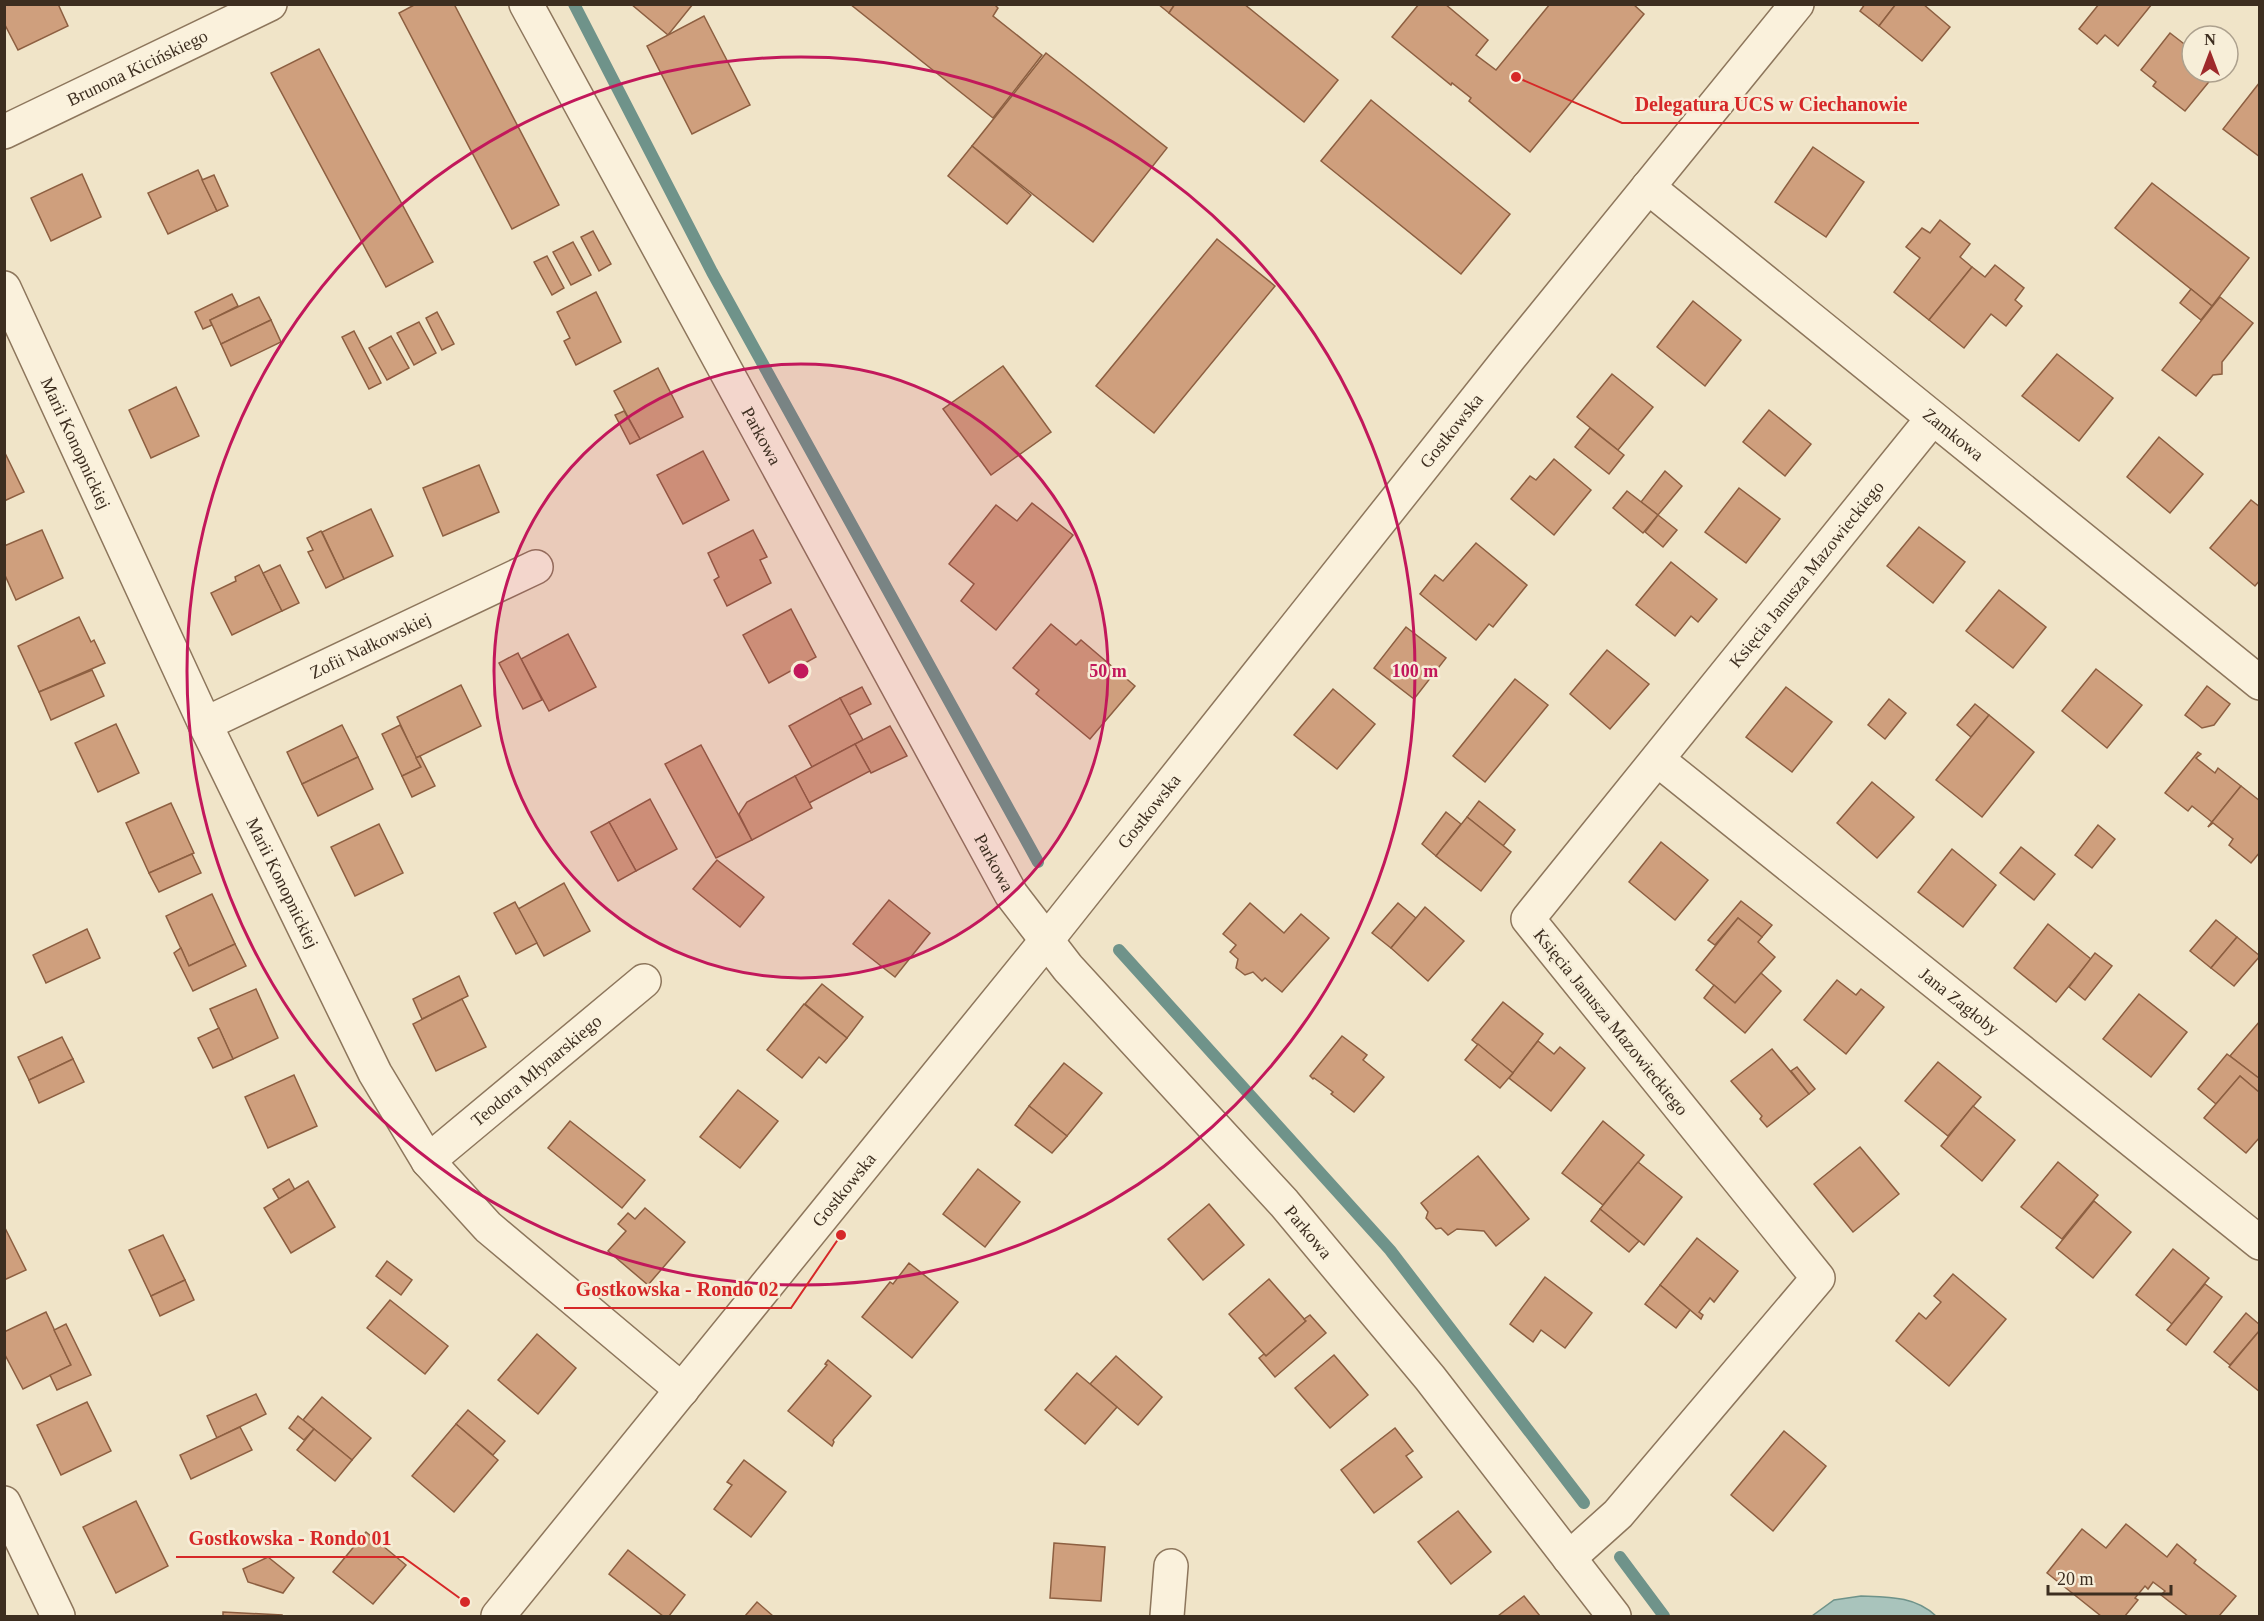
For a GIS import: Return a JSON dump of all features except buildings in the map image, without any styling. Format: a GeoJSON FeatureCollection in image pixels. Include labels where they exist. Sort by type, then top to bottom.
{"type":"FeatureCollection","features":[{"type":"Feature","properties":{"kind":"street","name":"Brunona Kicińskiego"},"geometry":{"type":"LineString","coordinates":[[4,132],[270,4]]}},
{"type":"Feature","properties":{"kind":"street","name":"Parkowa"},"geometry":{"type":"LineString","coordinates":[[526,4],[1011,894],[1068,968],[1284,1203],[1430,1377],[1614,1617]]}},
{"type":"Feature","properties":{"kind":"street","name":"Gostkowska"},"geometry":{"type":"LineString","coordinates":[[498,1617],[1046,941],[1648,187],[1797,4]]}},
{"type":"Feature","properties":{"kind":"street","name":"Zamkowa"},"geometry":{"type":"LineString","coordinates":[[1648,187],[2259,683]]}},
{"type":"Feature","properties":{"kind":"street","name":"Marii Konopnickiej"},"geometry":{"type":"LineString","coordinates":[[4,288],[205,724],[375,1073],[428,1161],[488,1227],[682,1390]]}},
{"type":"Feature","properties":{"kind":"street","name":"Księcia Janusza Mazowieckiego"},"geometry":{"type":"LineString","coordinates":[[1569,1558],[1618,1514],[1818,1278],[1528,919],[1932,419]]}},
{"type":"Feature","properties":{"kind":"street","name":"Zofii Nałkowskiej"},"geometry":{"type":"LineString","coordinates":[[205,724],[536,567]]}},
{"type":"Feature","properties":{"kind":"street","name":"Jana Zagłoby"},"geometry":{"type":"LineString","coordinates":[[1658,760],[2259,1243]]}},
{"type":"Feature","properties":{"kind":"street","name":"Teodora Młynarskiego"},"geometry":{"type":"LineString","coordinates":[[428,1161],[644,981]]}},
{"type":"Feature","properties":{"kind":"street"},"geometry":{"type":"LineString","coordinates":[[4,1503],[58,1617]]}},
{"type":"Feature","properties":{"kind":"street"},"geometry":{"type":"LineString","coordinates":[[1167,1617],[1171,1566]]}},
{"type":"Feature","properties":{"kind":"water"},"geometry":{"type":"Polygon","coordinates":[[[1861,1596],[1891,1597],[1910,1601],[1928,1609],[1936,1616],[1812,1616],[1834,1600],[1861,1596]]]}},
{"type":"Feature","properties":{"kind":"waterway"},"geometry":{"type":"LineString","coordinates":[[574,4],[712,272],[1038,862]]}},
{"type":"Feature","properties":{"kind":"waterway"},"geometry":{"type":"LineString","coordinates":[[1119,950],[1390,1250],[1584,1503]]}},
{"type":"Feature","properties":{"kind":"waterway"},"geometry":{"type":"LineString","coordinates":[[1620,1557],[1664,1616]]}},
{"type":"Feature","properties":{"kind":"place","name":"Delegatura UCS w Ciechanowie"},"geometry":{"type":"Point","coordinates":[1516,77]}},
{"type":"Feature","properties":{"kind":"place","name":"Gostkowska - Rondo 02"},"geometry":{"type":"Point","coordinates":[841,1235]}},
{"type":"Feature","properties":{"kind":"place","name":"Gostkowska - Rondo 01"},"geometry":{"type":"Point","coordinates":[465,1602]}}]}
